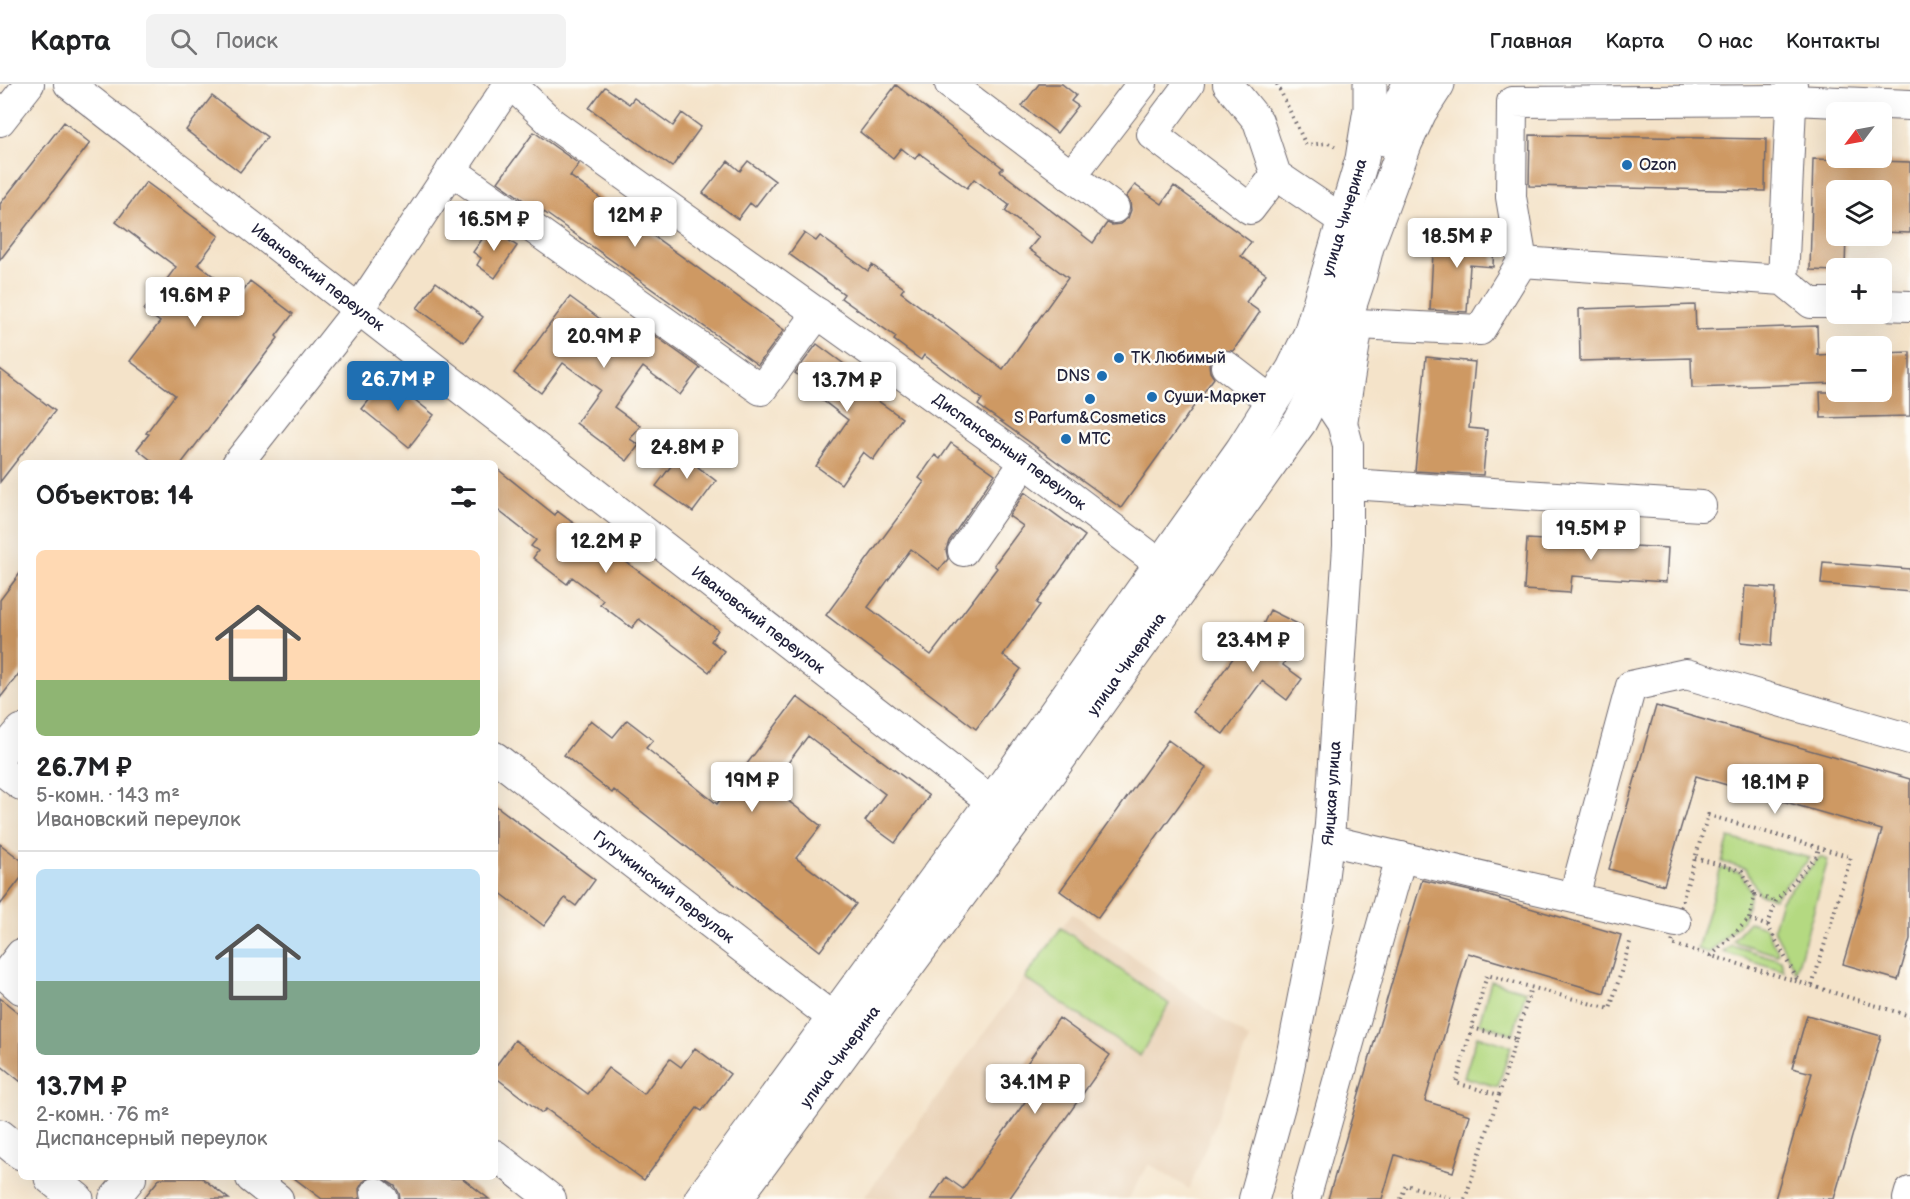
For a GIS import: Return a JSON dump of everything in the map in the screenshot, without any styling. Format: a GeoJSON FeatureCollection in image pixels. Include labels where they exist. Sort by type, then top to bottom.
{"type":"FeatureCollection","features":[{"type":"Feature","properties":{"kind":"main road","name":"улица Чичерина"},"geometry":{"type":"LineString","coordinates":[[701,1199],[992,802],[1242,450],[1293,369],[1310,334],[1367,137],[1370,84]]}},
{"type":"Feature","properties":{"kind":"main road"},"geometry":{"type":"LineString","coordinates":[[1367,247],[1369,202],[1376,162],[1386,133],[1409,84]]}},
{"type":"Feature","properties":{"kind":"main road","name":"улица Чичерина"},"geometry":{"type":"LineString","coordinates":[[735,1199],[1017,819],[1300,422],[1352,322],[1367,247],[1406,142],[1420,112],[1438,84]]}},
{"type":"Feature","properties":{"kind":"main road"},"geometry":{"type":"LineString","coordinates":[[0,1136],[18,1151]]}},
{"type":"Feature","properties":{"kind":"main road"},"geometry":{"type":"LineString","coordinates":[[53,1180],[77,1199]]}},
{"type":"Feature","properties":{"kind":"street"},"geometry":{"type":"LineString","coordinates":[[0,121],[29,84]]}},
{"type":"Feature","properties":{"kind":"street","name":"Ивановский переулок"},"geometry":{"type":"LineString","coordinates":[[69,84],[992,802]]}},
{"type":"Feature","properties":{"kind":"street"},"geometry":{"type":"LineString","coordinates":[[240,460],[358,310],[510,84]]}},
{"type":"Feature","properties":{"kind":"street","name":"Диспансерный переулок"},"geometry":{"type":"LineString","coordinates":[[510,84],[553,124],[1025,462],[1160,564]]}},
{"type":"Feature","properties":{"kind":"street"},"geometry":{"type":"LineString","coordinates":[[950,84],[1114,208]]}},
{"type":"Feature","properties":{"kind":"street"},"geometry":{"type":"LineString","coordinates":[[1071,177],[1142,84]]}},
{"type":"Feature","properties":{"kind":"street"},"geometry":{"type":"LineString","coordinates":[[1189,84],[1152,135],[1250,209],[1276,175]]}},
{"type":"Feature","properties":{"kind":"street"},"geometry":{"type":"LineString","coordinates":[[1228,84],[1258,121],[1276,175],[1344,220]]}},
{"type":"Feature","properties":{"kind":"street"},"geometry":{"type":"LineString","coordinates":[[1342,423],[1352,322],[1480,330],[1522,262],[1511,197],[1512,102],[1792,92],[1910,105]]}},
{"type":"Feature","properties":{"kind":"street"},"geometry":{"type":"LineString","coordinates":[[1783,280],[1792,92]]}},
{"type":"Feature","properties":{"kind":"street"},"geometry":{"type":"LineString","coordinates":[[451,170],[760,390],[819,313]]}},
{"type":"Feature","properties":{"kind":"street"},"geometry":{"type":"LineString","coordinates":[[1522,262],[1783,280],[1811,303],[1826,303]]}},
{"type":"Feature","properties":{"kind":"street"},"geometry":{"type":"LineString","coordinates":[[1892,305],[1910,306]]}},
{"type":"Feature","properties":{"kind":"street"},"geometry":{"type":"LineString","coordinates":[[1226,366],[1273,402]]}},
{"type":"Feature","properties":{"kind":"street","name":"Яицкая улица"},"geometry":{"type":"LineString","coordinates":[[1254,1199],[1285,1088],[1318,921],[1328,840],[1347,558],[1348,445],[1342,423],[1317,391]]}},
{"type":"Feature","properties":{"kind":"street"},"geometry":{"type":"LineString","coordinates":[[963,551],[1025,462]]}},
{"type":"Feature","properties":{"kind":"street"},"geometry":{"type":"LineString","coordinates":[[1348,484],[1701,506]]}},
{"type":"Feature","properties":{"kind":"street"},"geometry":{"type":"LineString","coordinates":[[1574,897],[1630,687],[1686,674],[1910,740]]}},
{"type":"Feature","properties":{"kind":"street"},"geometry":{"type":"LineString","coordinates":[[0,755],[18,734]]}},
{"type":"Feature","properties":{"kind":"street","name":"Гугучкинский переулок"},"geometry":{"type":"LineString","coordinates":[[498,759],[832,1018]]}},
{"type":"Feature","properties":{"kind":"street"},"geometry":{"type":"LineString","coordinates":[[0,769],[18,783]]}},
{"type":"Feature","properties":{"kind":"street"},"geometry":{"type":"LineString","coordinates":[[1328,840],[1672,922]]}},
{"type":"Feature","properties":{"kind":"street"},"geometry":{"type":"LineString","coordinates":[[1305,1199],[1401,857]]}},
{"type":"Feature","properties":{"kind":"street"},"geometry":{"type":"LineString","coordinates":[[18,958],[4,975],[18,987]]}},
{"type":"Feature","properties":{"kind":"street"},"geometry":{"type":"LineString","coordinates":[[498,1158],[542,1196]]}},
{"type":"Feature","properties":{"kind":"street"},"geometry":{"type":"LineString","coordinates":[[114,1199],[129,1180]]}},
{"type":"Feature","properties":{"kind":"street"},"geometry":{"type":"LineString","coordinates":[[255,1180],[278,1199]]}},
{"type":"Feature","properties":{"kind":"street"},"geometry":{"type":"LineString","coordinates":[[1908,1199],[1910,1192]]}},
{"type":"Feature","properties":{"kind":"path"},"geometry":{"type":"LineString","coordinates":[[1277,84],[1306,145],[1328,143],[1344,151]]}},
{"type":"Feature","properties":{"kind":"path"},"geometry":{"type":"LineString","coordinates":[[1812,986],[1851,857],[1708,815],[1672,922],[1672,944],[1910,1016]]}},
{"type":"Feature","properties":{"kind":"path"},"geometry":{"type":"LineString","coordinates":[[1768,926],[1776,901],[1816,856],[1819,847]]}},
{"type":"Feature","properties":{"kind":"path"},"geometry":{"type":"LineString","coordinates":[[1695,858],[1742,871],[1755,895],[1749,919],[1711,956]]}},
{"type":"Feature","properties":{"kind":"path"},"geometry":{"type":"LineString","coordinates":[[1755,895],[1776,901]]}},
{"type":"Feature","properties":{"kind":"path"},"geometry":{"type":"LineString","coordinates":[[1498,1095],[1456,1083],[1487,975],[1610,1009],[1639,913]]}},
{"type":"Feature","properties":{"kind":"path"},"geometry":{"type":"LineString","coordinates":[[1749,919],[1768,926],[1798,982]]}},
{"type":"Feature","properties":{"kind":"path"},"geometry":{"type":"LineString","coordinates":[[1465,1199],[1531,987]]}},
{"type":"Feature","properties":{"kind":"path"},"geometry":{"type":"LineString","coordinates":[[1472,1028],[1516,1039]]}},
{"type":"Feature","properties":{"kind":"path"},"geometry":{"type":"LineString","coordinates":[[1401,1199],[1406,1185],[1455,1199]]}},
{"type":"Feature","properties":{"kind":"shaded area"},"geometry":{"type":"Polygon","coordinates":[[[1072,913],[1249,1039],[1189,1189],[1149,1164],[1128,1199],[863,1199],[1072,913]]]}},
{"type":"Feature","properties":{"kind":"green space"},"geometry":{"type":"Polygon","coordinates":[[[1729,838],[1810,858],[1774,898],[1759,894],[1746,869],[1722,862],[1729,838]]]}},
{"type":"Feature","properties":{"kind":"green space"},"geometry":{"type":"Polygon","coordinates":[[[1820,857],[1828,860],[1796,972],[1773,928],[1781,900],[1820,857]]]}},
{"type":"Feature","properties":{"kind":"green space"},"geometry":{"type":"Polygon","coordinates":[[[1721,868],[1741,873],[1751,892],[1743,920],[1709,953],[1697,949],[1721,868]]]}},
{"type":"Feature","properties":{"kind":"green space"},"geometry":{"type":"Polygon","coordinates":[[[1749,922],[1765,927],[1778,952],[1777,955],[1732,941],[1749,922]]]}},
{"type":"Feature","properties":{"kind":"green space"},"geometry":{"type":"Polygon","coordinates":[[[1061,928],[1169,1004],[1140,1056],[1025,978],[1061,928]]]}},
{"type":"Feature","properties":{"kind":"green space"},"geometry":{"type":"Polygon","coordinates":[[[1731,945],[1781,960],[1784,971],[1723,952],[1731,945]]]}},
{"type":"Feature","properties":{"kind":"green space"},"geometry":{"type":"Polygon","coordinates":[[[1491,981],[1526,991],[1513,1034],[1479,1023],[1491,981]]]}},
{"type":"Feature","properties":{"kind":"green space"},"geometry":{"type":"Polygon","coordinates":[[[1477,1036],[1511,1046],[1498,1087],[1464,1077],[1477,1036]]]}},
{"type":"Feature","properties":{"kind":"building"},"geometry":{"type":"Polygon","coordinates":[[[1039,84],[1062,84],[1076,95],[1071,101],[1078,106],[1057,133],[1022,106],[1039,84]]]}},
{"type":"Feature","properties":{"kind":"building","name":"ТК Любимый"},"geometry":{"type":"Polygon","coordinates":[[[896,85],[1003,168],[1000,171],[1093,243],[1107,223],[1120,224],[1128,218],[1131,210],[1130,202],[1126,197],[1135,185],[1162,204],[1174,186],[1251,242],[1241,256],[1266,274],[1246,302],[1260,312],[1233,351],[1220,350],[1212,356],[1209,364],[1214,378],[1121,508],[978,405],[982,399],[924,355],[921,360],[894,340],[896,337],[841,298],[844,294],[789,254],[804,233],[816,241],[820,236],[868,271],[872,265],[904,288],[901,292],[1003,369],[1068,278],[1029,249],[1039,237],[1005,211],[1009,205],[974,179],[967,188],[919,153],[915,159],[901,148],[893,158],[860,132],[896,85]]]}},
{"type":"Feature","properties":{"kind":"building"},"geometry":{"type":"Polygon","coordinates":[[[605,87],[629,104],[634,98],[673,126],[682,113],[701,127],[672,167],[589,108],[605,87]]]}},
{"type":"Feature","properties":{"kind":"building"},"geometry":{"type":"Polygon","coordinates":[[[212,96],[267,137],[240,172],[186,130],[212,96]]]}},
{"type":"Feature","properties":{"kind":"building"},"geometry":{"type":"Polygon","coordinates":[[[64,122],[90,143],[0,260],[0,204],[64,122]]]}},
{"type":"Feature","properties":{"kind":"building"},"geometry":{"type":"Polygon","coordinates":[[[534,132],[579,164],[570,176],[784,330],[758,365],[544,212],[543,214],[498,182],[534,132]]]}},
{"type":"Feature","properties":{"kind":"building"},"geometry":{"type":"Polygon","coordinates":[[[1530,135],[1766,139],[1765,191],[1529,186],[1530,135]]]}},
{"type":"Feature","properties":{"kind":"building"},"geometry":{"type":"Polygon","coordinates":[[[1813,159],[1826,159],[1826,168],[1892,168],[1892,161],[1910,162],[1910,233],[1892,232],[1892,180],[1826,180],[1826,246],[1846,246],[1845,258],[1826,258],[1826,271],[1810,270],[1813,159]]]}},
{"type":"Feature","properties":{"kind":"building"},"geometry":{"type":"Polygon","coordinates":[[[728,161],[740,171],[748,161],[775,181],[755,207],[750,203],[738,219],[703,193],[728,161]]]}},
{"type":"Feature","properties":{"kind":"building"},"geometry":{"type":"Polygon","coordinates":[[[146,182],[219,236],[198,264],[239,296],[250,281],[293,314],[276,336],[278,338],[184,460],[151,460],[137,449],[149,434],[146,433],[175,395],[130,361],[160,322],[144,310],[176,267],[116,222],[146,182]]]}},
{"type":"Feature","properties":{"kind":"building"},"geometry":{"type":"Polygon","coordinates":[[[490,228],[517,246],[495,278],[477,265],[481,258],[473,252],[490,228]]]}},
{"type":"Feature","properties":{"kind":"building"},"geometry":{"type":"Polygon","coordinates":[[[1434,234],[1494,237],[1493,267],[1470,265],[1467,312],[1430,310],[1434,234]]]}},
{"type":"Feature","properties":{"kind":"building"},"geometry":{"type":"Polygon","coordinates":[[[436,282],[483,317],[464,342],[417,308],[436,282]]]}},
{"type":"Feature","properties":{"kind":"building"},"geometry":{"type":"Polygon","coordinates":[[[570,297],[629,340],[640,325],[700,368],[680,395],[643,367],[614,407],[640,426],[630,439],[639,445],[627,461],[576,423],[600,390],[563,363],[541,393],[514,373],[570,297]]]}},
{"type":"Feature","properties":{"kind":"building"},"geometry":{"type":"Polygon","coordinates":[[[1695,305],[1696,330],[1817,326],[1818,355],[1826,355],[1826,383],[1692,388],[1691,358],[1580,361],[1579,309],[1695,305]]]}},
{"type":"Feature","properties":{"kind":"building"},"geometry":{"type":"Polygon","coordinates":[[[817,344],[863,378],[857,386],[902,418],[873,460],[863,452],[841,484],[816,466],[848,420],[808,389],[811,385],[795,373],[817,344]]]}},
{"type":"Feature","properties":{"kind":"building"},"geometry":{"type":"Polygon","coordinates":[[[1910,352],[1910,416],[1821,418],[1820,392],[1826,392],[1826,402],[1892,402],[1892,353],[1910,352]]]}},
{"type":"Feature","properties":{"kind":"building"},"geometry":{"type":"Polygon","coordinates":[[[1426,357],[1475,362],[1469,428],[1487,430],[1483,475],[1415,471],[1426,357]]]}},
{"type":"Feature","properties":{"kind":"building"},"geometry":{"type":"Polygon","coordinates":[[[0,369],[55,411],[0,482],[0,369]]]}},
{"type":"Feature","properties":{"kind":"building"},"geometry":{"type":"Polygon","coordinates":[[[387,378],[434,415],[409,447],[362,409],[387,378]]]}},
{"type":"Feature","properties":{"kind":"building"},"geometry":{"type":"Polygon","coordinates":[[[951,443],[995,474],[949,541],[946,550],[948,559],[939,570],[911,549],[868,607],[931,655],[997,568],[994,565],[1023,526],[1009,516],[1025,492],[1085,536],[1037,603],[1040,605],[1003,655],[1021,669],[976,729],[826,615],[924,482],[919,478],[935,455],[940,459],[951,443]]]}},
{"type":"Feature","properties":{"kind":"building"},"geometry":{"type":"Polygon","coordinates":[[[686,446],[703,459],[698,467],[716,481],[693,512],[656,486],[686,446]]]}},
{"type":"Feature","properties":{"kind":"building"},"geometry":{"type":"Polygon","coordinates":[[[498,469],[555,515],[557,511],[718,630],[711,641],[724,651],[709,672],[639,619],[632,628],[600,604],[603,600],[572,577],[567,584],[533,558],[538,551],[531,546],[536,540],[498,510],[498,469]]]}},
{"type":"Feature","properties":{"kind":"building"},"geometry":{"type":"Polygon","coordinates":[[[1596,517],[1618,518],[1617,545],[1668,548],[1666,582],[1572,576],[1570,593],[1524,590],[1527,539],[1594,543],[1596,517]]]}},
{"type":"Feature","properties":{"kind":"building"},"geometry":{"type":"Polygon","coordinates":[[[1823,562],[1910,569],[1910,592],[1821,584],[1823,562]]]}},
{"type":"Feature","properties":{"kind":"building"},"geometry":{"type":"Polygon","coordinates":[[[18,576],[18,675],[0,698],[0,600],[18,576]]]}},
{"type":"Feature","properties":{"kind":"building"},"geometry":{"type":"Polygon","coordinates":[[[1745,586],[1776,588],[1772,645],[1741,642],[1745,586]]]}},
{"type":"Feature","properties":{"kind":"building"},"geometry":{"type":"Polygon","coordinates":[[[1270,610],[1302,626],[1283,665],[1302,679],[1287,700],[1262,681],[1223,734],[1193,712],[1248,638],[1254,643],[1270,610]]]}},
{"type":"Feature","properties":{"kind":"building"},"geometry":{"type":"Polygon","coordinates":[[[797,697],[929,796],[895,843],[865,821],[885,794],[808,736],[770,787],[821,826],[796,858],[856,904],[820,951],[614,790],[612,793],[564,755],[591,720],[613,737],[627,720],[653,740],[646,748],[717,804],[797,697]]]}},
{"type":"Feature","properties":{"kind":"building"},"geometry":{"type":"Polygon","coordinates":[[[1656,706],[1910,779],[1910,939],[1898,980],[1843,964],[1882,830],[1696,776],[1664,885],[1609,869],[1656,706]]]}},
{"type":"Feature","properties":{"kind":"building"},"geometry":{"type":"Polygon","coordinates":[[[1168,740],[1206,768],[1098,918],[1060,891],[1168,740]]]}},
{"type":"Feature","properties":{"kind":"building"},"geometry":{"type":"Polygon","coordinates":[[[498,807],[595,880],[576,906],[565,898],[544,926],[498,891],[498,807]]]}},
{"type":"Feature","properties":{"kind":"building"},"geometry":{"type":"Polygon","coordinates":[[[0,844],[18,858],[18,882],[0,905],[0,844]]]}},
{"type":"Feature","properties":{"kind":"building"},"geometry":{"type":"Polygon","coordinates":[[[1422,880],[1479,893],[1621,935],[1604,993],[1468,953],[1425,1101],[1470,1115],[1453,1172],[1395,1155],[1382,1199],[1328,1199],[1422,880]]]}},
{"type":"Feature","properties":{"kind":"building"},"geometry":{"type":"Polygon","coordinates":[[[0,998],[18,1013],[18,1080],[0,1065],[0,998]]]}},
{"type":"Feature","properties":{"kind":"building"},"geometry":{"type":"Polygon","coordinates":[[[1807,1015],[1881,1036],[1834,1199],[1775,1199],[1812,1073],[1792,1068],[1807,1015]]]}},
{"type":"Feature","properties":{"kind":"building"},"geometry":{"type":"Polygon","coordinates":[[[1059,1018],[1110,1055],[1009,1199],[931,1199],[946,1177],[963,1189],[1042,1078],[1025,1066],[1059,1018]]]}},
{"type":"Feature","properties":{"kind":"building"},"geometry":{"type":"Polygon","coordinates":[[[515,1040],[588,1094],[608,1068],[644,1094],[670,1059],[681,1067],[695,1048],[730,1074],[702,1111],[697,1108],[644,1180],[546,1109],[542,1113],[498,1079],[498,1063],[515,1040]]]}},
{"type":"Feature","properties":{"kind":"building"},"geometry":{"type":"Polygon","coordinates":[[[158,1180],[205,1180],[229,1199],[143,1199],[158,1180]]]}},
{"type":"Feature","properties":{"kind":"building"},"geometry":{"type":"Polygon","coordinates":[[[297,1180],[366,1180],[359,1189],[360,1199],[322,1199],[297,1180]]]}},
{"type":"Feature","properties":{"kind":"building"},"geometry":{"type":"Polygon","coordinates":[[[385,1180],[465,1180],[489,1199],[400,1199],[395,1186],[385,1180]]]}},
{"type":"Feature","properties":{"kind":"place","name":"Ozon"},"geometry":{"type":"Point","coordinates":[1627,165]}},
{"type":"Feature","properties":{"kind":"place","name":"ТК Любимый"},"geometry":{"type":"Point","coordinates":[1119,358]}},
{"type":"Feature","properties":{"kind":"place","name":"DNS"},"geometry":{"type":"Point","coordinates":[1102,376]}},
{"type":"Feature","properties":{"kind":"place","name":"Суши-Маркет"},"geometry":{"type":"Point","coordinates":[1152,397]}},
{"type":"Feature","properties":{"kind":"place","name":"S Parfum&Cosmetics"},"geometry":{"type":"Point","coordinates":[1090,399]}},
{"type":"Feature","properties":{"kind":"place","name":"МТС"},"geometry":{"type":"Point","coordinates":[1066,439]}}]}
